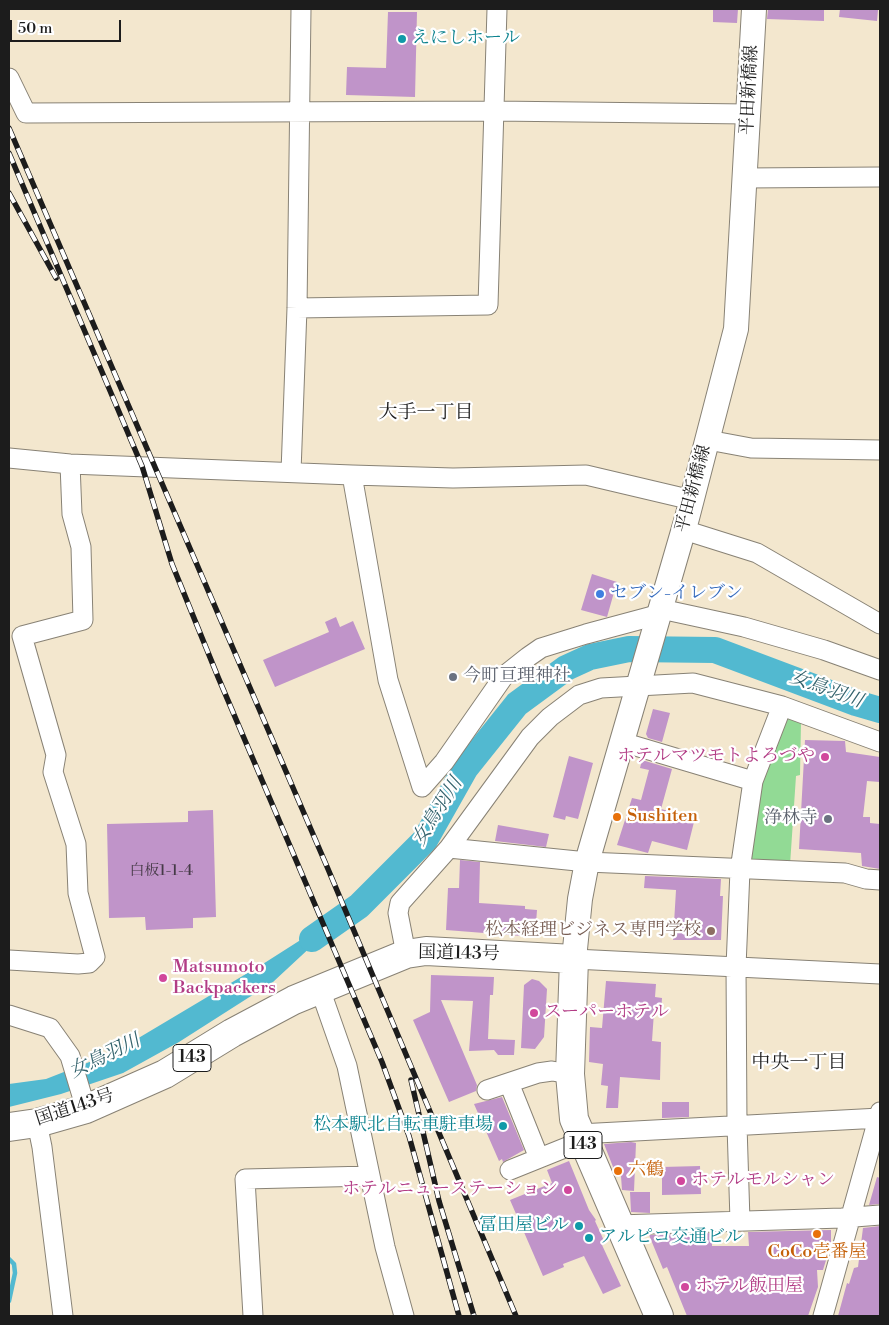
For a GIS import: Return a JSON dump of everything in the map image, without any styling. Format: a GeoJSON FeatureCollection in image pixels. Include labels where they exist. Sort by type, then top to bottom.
{"type":"FeatureCollection","features":[{"type":"Feature","properties":{"kind":"highway","name":"国道143号"},"geometry":{"type":"LineString","coordinates":[[9,1127],[37,1123],[84,1103],[165,1074],[232,1033],[294,1000],[406,954],[426,951],[574,959]]}},
{"type":"Feature","properties":{"kind":"highway","name":"143"},"geometry":{"type":"LineString","coordinates":[[574,959],[570,1074],[571,1105],[580,1137],[658,1316]]}},
{"type":"Feature","properties":{"kind":"main road","name":"平田新橋線"},"geometry":{"type":"LineString","coordinates":[[574,959],[580,900],[587,862],[684,530],[736,329],[754,9]]}},
{"type":"Feature","properties":{"kind":"street"},"geometry":{"type":"LineString","coordinates":[[291,472],[297,308],[301,9]]}},
{"type":"Feature","properties":{"kind":"street"},"geometry":{"type":"LineString","coordinates":[[297,308],[488,305],[497,9]]}},
{"type":"Feature","properties":{"kind":"street"},"geometry":{"type":"LineString","coordinates":[[9,78],[26,113],[494,111],[748,114]]}},
{"type":"Feature","properties":{"kind":"street"},"geometry":{"type":"LineString","coordinates":[[745,178],[880,176]]}},
{"type":"Feature","properties":{"kind":"street"},"geometry":{"type":"LineString","coordinates":[[708,440],[751,448],[880,450]]}},
{"type":"Feature","properties":{"kind":"street"},"geometry":{"type":"LineString","coordinates":[[9,458],[70,464],[453,478],[586,475],[692,500]]}},
{"type":"Feature","properties":{"kind":"street"},"geometry":{"type":"LineString","coordinates":[[9,960],[78,964],[89,963],[95,957],[78,893],[76,844],[53,772],[56,755],[22,636],[83,620],[80,547],[72,514],[70,464]]}},
{"type":"Feature","properties":{"kind":"street"},"geometry":{"type":"LineString","coordinates":[[352,475],[388,680],[422,786],[444,762],[504,676],[528,657],[541,648],[652,616],[744,627],[824,650],[880,670]]}},
{"type":"Feature","properties":{"kind":"street"},"geometry":{"type":"LineString","coordinates":[[684,530],[757,553],[880,624]]}},
{"type":"Feature","properties":{"kind":"street"},"geometry":{"type":"LineString","coordinates":[[406,954],[398,913],[400,903],[450,848],[530,737],[550,717],[579,695],[601,688],[641,680],[692,684],[782,706],[880,742]]}},
{"type":"Feature","properties":{"kind":"street"},"geometry":{"type":"LineString","coordinates":[[740,1221],[736,967],[740,870],[753,781],[782,706]]}},
{"type":"Feature","properties":{"kind":"street"},"geometry":{"type":"LineString","coordinates":[[622,742],[753,781]]}},
{"type":"Feature","properties":{"kind":"street"},"geometry":{"type":"LineString","coordinates":[[450,848],[587,862],[845,873],[866,879],[880,880]]}},
{"type":"Feature","properties":{"kind":"street"},"geometry":{"type":"LineString","coordinates":[[574,959],[880,974]]}},
{"type":"Feature","properties":{"kind":"street"},"geometry":{"type":"LineString","coordinates":[[320,989],[347,1066],[385,1247],[404,1316]]}},
{"type":"Feature","properties":{"kind":"street"},"geometry":{"type":"LineString","coordinates":[[9,1015],[50,1028],[70,1056],[84,1103]]}},
{"type":"Feature","properties":{"kind":"street"},"geometry":{"type":"LineString","coordinates":[[487,1090],[552,1071],[570,1074]]}},
{"type":"Feature","properties":{"kind":"street"},"geometry":{"type":"LineString","coordinates":[[508,1083],[539,1158]]}},
{"type":"Feature","properties":{"kind":"street"},"geometry":{"type":"LineString","coordinates":[[510,1170],[539,1158],[580,1137],[880,1116],[823,1316]]}},
{"type":"Feature","properties":{"kind":"street"},"geometry":{"type":"LineString","coordinates":[[37,1123],[42,1147],[63,1316]]}},
{"type":"Feature","properties":{"kind":"street"},"geometry":{"type":"LineString","coordinates":[[253,1316],[245,1179],[370,1176]]}},
{"type":"Feature","properties":{"kind":"street"},"geometry":{"type":"LineString","coordinates":[[618,1225],[851,1218],[880,1215]]}},
{"type":"Feature","properties":{"kind":"green space"},"geometry":{"type":"Polygon","coordinates":[[[784,718],[801,722],[800,775],[796,776],[790,865],[755,864],[748,859],[759,784],[784,718]]]}},
{"type":"Feature","properties":{"kind":"water"},"geometry":{"type":"Polygon","coordinates":[[[357,904],[273,982],[179,1042],[123,1073],[61,1094],[9,1107],[9,1084],[46,1079],[115,1052],[266,962],[357,904]]]}},
{"type":"Feature","properties":{"kind":"building"},"geometry":{"type":"Polygon","coordinates":[[[713,9],[738,9],[737,23],[713,22],[713,9]]]}},
{"type":"Feature","properties":{"kind":"building"},"geometry":{"type":"Polygon","coordinates":[[[768,9],[824,9],[824,21],[767,19],[768,9]]]}},
{"type":"Feature","properties":{"kind":"building"},"geometry":{"type":"Polygon","coordinates":[[[840,9],[878,10],[877,21],[839,17],[840,9]]]}},
{"type":"Feature","properties":{"kind":"building","name":"えにしホール"},"geometry":{"type":"Polygon","coordinates":[[[388,12],[417,12],[415,97],[346,95],[347,67],[386,68],[388,12]]]}},
{"type":"Feature","properties":{"kind":"building"},"geometry":{"type":"Polygon","coordinates":[[[592,574],[617,582],[607,617],[581,610],[592,574]]]}},
{"type":"Feature","properties":{"kind":"building"},"geometry":{"type":"Polygon","coordinates":[[[336,617],[340,627],[353,621],[365,649],[275,687],[263,660],[329,632],[325,622],[336,617]]]}},
{"type":"Feature","properties":{"kind":"building"},"geometry":{"type":"Polygon","coordinates":[[[653,709],[670,713],[662,742],[648,738],[646,734],[653,709]]]}},
{"type":"Feature","properties":{"kind":"building"},"geometry":{"type":"Polygon","coordinates":[[[805,740],[845,741],[846,752],[880,757],[880,782],[867,781],[863,817],[870,817],[870,823],[880,824],[880,869],[862,866],[861,853],[799,849],[805,740]]]}},
{"type":"Feature","properties":{"kind":"building"},"geometry":{"type":"Polygon","coordinates":[[[569,756],[593,763],[578,819],[566,816],[565,820],[553,817],[569,756]]]}},
{"type":"Feature","properties":{"kind":"building"},"geometry":{"type":"Polygon","coordinates":[[[642,760],[672,769],[661,809],[695,818],[687,850],[652,841],[648,853],[617,845],[632,798],[641,800],[649,770],[640,768],[642,760]]]}},
{"type":"Feature","properties":{"kind":"building"},"geometry":{"type":"Polygon","coordinates":[[[213,810],[216,917],[193,918],[193,928],[146,930],[145,917],[109,918],[107,824],[188,822],[188,811],[213,810]]]}},
{"type":"Feature","properties":{"kind":"building"},"geometry":{"type":"Polygon","coordinates":[[[498,825],[549,834],[546,847],[495,841],[498,825]]]}},
{"type":"Feature","properties":{"kind":"building"},"geometry":{"type":"Polygon","coordinates":[[[460,860],[480,862],[479,903],[525,906],[525,909],[537,910],[535,937],[446,930],[448,888],[459,888],[460,860]]]}},
{"type":"Feature","properties":{"kind":"building"},"geometry":{"type":"Polygon","coordinates":[[[645,876],[721,879],[720,896],[723,896],[721,940],[673,940],[676,890],[644,888],[645,876]]]}},
{"type":"Feature","properties":{"kind":"building"},"geometry":{"type":"Polygon","coordinates":[[[431,975],[494,977],[493,995],[490,995],[488,1039],[515,1040],[514,1055],[498,1055],[494,1050],[469,1051],[473,1001],[441,1000],[477,1085],[476,1091],[449,1102],[413,1020],[430,1012],[431,975]]]}},
{"type":"Feature","properties":{"kind":"building","name":"スーパーホテル"},"geometry":{"type":"Polygon","coordinates":[[[532,979],[539,981],[547,989],[544,1037],[535,1049],[521,1048],[524,985],[532,979]]]}},
{"type":"Feature","properties":{"kind":"building"},"geometry":{"type":"Polygon","coordinates":[[[606,981],[656,984],[655,997],[662,998],[661,1012],[654,1012],[652,1041],[661,1042],[660,1080],[620,1077],[618,1108],[606,1108],[608,1086],[601,1085],[603,1064],[589,1062],[590,1027],[602,1028],[606,981]]]}},
{"type":"Feature","properties":{"kind":"building","name":"松本駅北自転車駐車場"},"geometry":{"type":"Polygon","coordinates":[[[502,1097],[524,1150],[503,1162],[502,1159],[499,1161],[474,1104],[502,1097]]]}},
{"type":"Feature","properties":{"kind":"building"},"geometry":{"type":"Polygon","coordinates":[[[662,1102],[689,1102],[689,1117],[662,1118],[662,1102]]]}},
{"type":"Feature","properties":{"kind":"building"},"geometry":{"type":"Polygon","coordinates":[[[636,1143],[634,1191],[622,1190],[621,1176],[617,1177],[604,1144],[636,1143]]]}},
{"type":"Feature","properties":{"kind":"building"},"geometry":{"type":"Polygon","coordinates":[[[569,1161],[589,1210],[596,1220],[605,1243],[602,1245],[621,1286],[603,1294],[584,1256],[563,1264],[564,1267],[543,1276],[510,1200],[552,1183],[547,1170],[569,1161]]]}},
{"type":"Feature","properties":{"kind":"building","name":"ホテルモルシャン"},"geometry":{"type":"Polygon","coordinates":[[[700,1166],[701,1194],[662,1195],[662,1167],[700,1166]]]}},
{"type":"Feature","properties":{"kind":"building"},"geometry":{"type":"Polygon","coordinates":[[[877,1177],[880,1178],[880,1204],[869,1205],[877,1177]]]}},
{"type":"Feature","properties":{"kind":"building"},"geometry":{"type":"Polygon","coordinates":[[[630,1192],[650,1192],[650,1213],[631,1212],[630,1192]]]}},
{"type":"Feature","properties":{"kind":"building"},"geometry":{"type":"Polygon","coordinates":[[[880,1226],[880,1316],[838,1316],[847,1283],[849,1284],[854,1268],[858,1267],[863,1228],[880,1226]]]}},
{"type":"Feature","properties":{"kind":"building"},"geometry":{"type":"Polygon","coordinates":[[[831,1230],[831,1244],[823,1270],[817,1270],[818,1287],[808,1316],[687,1316],[667,1267],[663,1269],[649,1235],[710,1233],[712,1246],[749,1246],[748,1232],[831,1230]]]}},
{"type":"Feature","properties":{"kind":"waterway","name":"女鳥羽川"},"geometry":{"type":"LineString","coordinates":[[312,939],[359,906],[425,840],[465,769],[517,704],[566,668],[590,657],[629,649],[715,650],[856,703],[880,710]]}},
{"type":"Feature","properties":{"kind":"waterway"},"geometry":{"type":"LineString","coordinates":[[9,1259],[14,1264],[15,1273],[9,1301]]}},
{"type":"Feature","properties":{"kind":"railway"},"geometry":{"type":"LineString","coordinates":[[9,128],[328,869],[516,1316]]}},
{"type":"Feature","properties":{"kind":"railway"},"geometry":{"type":"LineString","coordinates":[[9,153],[142,466],[172,564],[218,677],[382,1062],[409,1136],[459,1316]]}},
{"type":"Feature","properties":{"kind":"railway"},"geometry":{"type":"LineString","coordinates":[[9,193],[56,278]]}},
{"type":"Feature","properties":{"kind":"railway"},"geometry":{"type":"LineString","coordinates":[[411,1080],[439,1201],[474,1316]]}},
{"type":"Feature","properties":{"kind":"place","name":"えにしホール"},"geometry":{"type":"Point","coordinates":[402,39]}},
{"type":"Feature","properties":{"kind":"place","name":"セブン-イレブン"},"geometry":{"type":"Point","coordinates":[600,594]}},
{"type":"Feature","properties":{"kind":"place","name":"今町亘理神社"},"geometry":{"type":"Point","coordinates":[453,677]}},
{"type":"Feature","properties":{"kind":"place","name":"ホテルマツモトよろづや"},"geometry":{"type":"Point","coordinates":[825,757]}},
{"type":"Feature","properties":{"kind":"place","name":"Sushiten"},"geometry":{"type":"Point","coordinates":[617,817]}},
{"type":"Feature","properties":{"kind":"place","name":"浄林寺"},"geometry":{"type":"Point","coordinates":[828,819]}},
{"type":"Feature","properties":{"kind":"place","name":"松本経理ビジネス専門学校"},"geometry":{"type":"Point","coordinates":[711,931]}},
{"type":"Feature","properties":{"kind":"place","name":"Matsumoto Backpackers"},"geometry":{"type":"Point","coordinates":[163,978]}},
{"type":"Feature","properties":{"kind":"place","name":"スーパーホテル"},"geometry":{"type":"Point","coordinates":[534,1013]}},
{"type":"Feature","properties":{"kind":"place","name":"松本駅北自転車駐車場"},"geometry":{"type":"Point","coordinates":[503,1126]}},
{"type":"Feature","properties":{"kind":"place","name":"六鶴"},"geometry":{"type":"Point","coordinates":[618,1171]}},
{"type":"Feature","properties":{"kind":"place","name":"ホテルモルシャン"},"geometry":{"type":"Point","coordinates":[681,1181]}},
{"type":"Feature","properties":{"kind":"place","name":"ホテルニューステーション"},"geometry":{"type":"Point","coordinates":[568,1190]}},
{"type":"Feature","properties":{"kind":"place","name":"冨田屋ビル"},"geometry":{"type":"Point","coordinates":[579,1226]}},
{"type":"Feature","properties":{"kind":"place","name":"CoCo壱番屋"},"geometry":{"type":"Point","coordinates":[817,1234]}},
{"type":"Feature","properties":{"kind":"place","name":"アルピコ交通ビル"},"geometry":{"type":"Point","coordinates":[589,1238]}},
{"type":"Feature","properties":{"kind":"place","name":"ホテル飯田屋"},"geometry":{"type":"Point","coordinates":[685,1287]}},
{"type":"Feature","properties":{"kind":"district","name":"大手一丁目"},"geometry":{"type":"Point","coordinates":[426,413]}},
{"type":"Feature","properties":{"kind":"district","name":"中央一丁目"},"geometry":{"type":"Point","coordinates":[799,1063]}}]}
